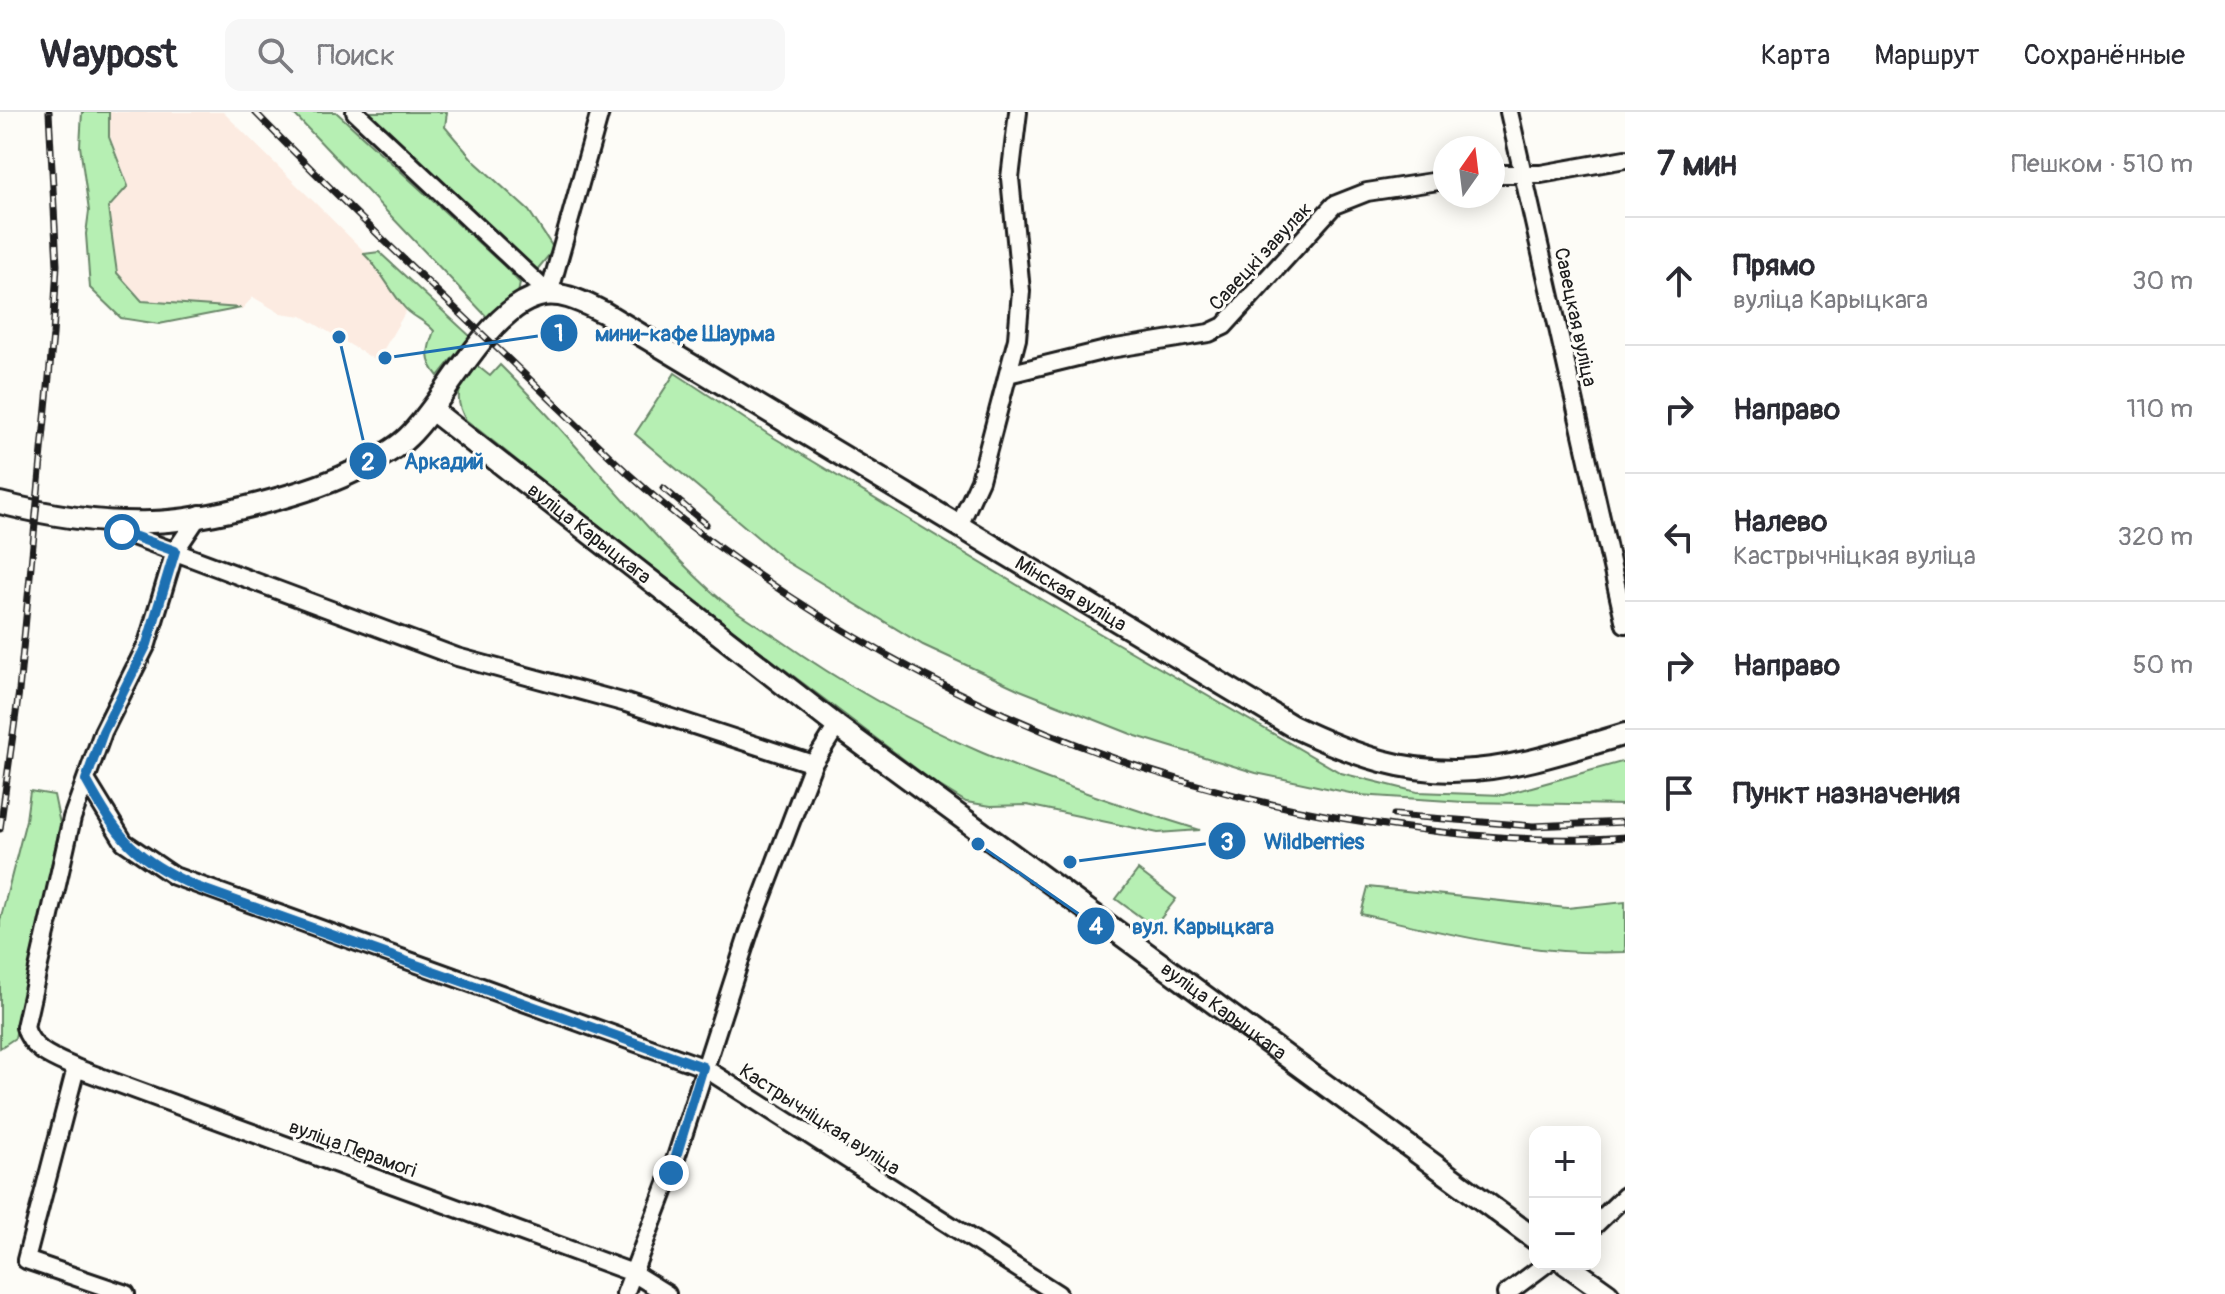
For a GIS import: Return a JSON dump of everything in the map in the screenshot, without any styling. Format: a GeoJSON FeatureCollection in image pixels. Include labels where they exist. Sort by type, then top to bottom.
{"type":"FeatureCollection","features":[{"type":"Feature","properties":{"kind":"street"},"geometry":{"type":"LineString","coordinates":[[355,112],[367,118],[549,294]]}},
{"type":"Feature","properties":{"kind":"street"},"geometry":{"type":"LineString","coordinates":[[549,294],[600,112]]}},
{"type":"Feature","properties":{"kind":"street"},"geometry":{"type":"LineString","coordinates":[[959,526],[980,480],[1017,339],[1021,291],[1010,178],[1018,112]]}},
{"type":"Feature","properties":{"kind":"street","name":"Савецкая вуліца"},"geometry":{"type":"LineString","coordinates":[[1509,112],[1525,171],[1586,461],[1625,624]]}},
{"type":"Feature","properties":{"kind":"street"},"geometry":{"type":"LineString","coordinates":[[1505,173],[1525,171],[1541,174],[1625,159]]}},
{"type":"Feature","properties":{"kind":"street","name":"Савецкі завулак"},"geometry":{"type":"LineString","coordinates":[[1008,374],[1110,349],[1209,333],[1224,326],[1334,205],[1367,192],[1433,182]]}},
{"type":"Feature","properties":{"kind":"street"},"geometry":{"type":"LineString","coordinates":[[0,503],[108,520],[151,522],[277,498],[348,474],[397,447],[432,410],[452,378],[491,331],[521,304],[549,294]]}},
{"type":"Feature","properties":{"kind":"street","name":"Мінская вуліца"},"geometry":{"type":"LineString","coordinates":[[549,294],[603,312],[1292,726],[1354,754],[1417,770],[1462,774],[1554,756],[1625,734]]}},
{"type":"Feature","properties":{"kind":"street","name":"вуліца Карыцкага"},"geometry":{"type":"LineString","coordinates":[[432,410],[837,726],[1529,1235]]}},
{"type":"Feature","properties":{"kind":"street"},"geometry":{"type":"LineString","coordinates":[[72,818],[103,732],[147,644],[175,551],[200,514]]}},
{"type":"Feature","properties":{"kind":"street"},"geometry":{"type":"LineString","coordinates":[[108,520],[122,532],[457,657],[626,703],[813,764]]}},
{"type":"Feature","properties":{"kind":"street"},"geometry":{"type":"LineString","coordinates":[[625,1294],[671,1173],[750,929],[813,764],[837,726]]}},
{"type":"Feature","properties":{"kind":"street","name":"Кастрычніцкая вуліца"},"geometry":{"type":"LineString","coordinates":[[86,780],[124,842],[148,861],[197,887],[703,1067],[1058,1294]]}},
{"type":"Feature","properties":{"kind":"street"},"geometry":{"type":"LineString","coordinates":[[72,818],[103,811]]}},
{"type":"Feature","properties":{"kind":"street","name":"вуліца Перамогі"},"geometry":{"type":"LineString","coordinates":[[72,818],[25,1027],[28,1037],[49,1056],[633,1273],[667,1294]]}},
{"type":"Feature","properties":{"kind":"street"},"geometry":{"type":"LineString","coordinates":[[76,1068],[26,1260],[126,1294]]}},
{"type":"Feature","properties":{"kind":"street"},"geometry":{"type":"LineString","coordinates":[[1601,1219],[1625,1196]]}},
{"type":"Feature","properties":{"kind":"street"},"geometry":{"type":"LineString","coordinates":[[1506,1294],[1538,1270]]}},
{"type":"Feature","properties":{"kind":"street"},"geometry":{"type":"LineString","coordinates":[[1574,1270],[1608,1294]]}},
{"type":"Feature","properties":{"kind":"shaded area"},"geometry":{"type":"Polygon","coordinates":[[[110,112],[223,112],[378,265],[406,311],[377,361],[302,316],[280,313],[253,297],[242,309],[143,300],[118,273],[109,208],[129,186],[110,136],[110,112]]]}},
{"type":"Feature","properties":{"kind":"green space"},"geometry":{"type":"Polygon","coordinates":[[[82,112],[109,112],[109,137],[128,186],[108,208],[117,273],[142,301],[241,308],[159,324],[121,318],[90,288],[86,234],[89,211],[80,146],[82,112]]]}},
{"type":"Feature","properties":{"kind":"green space"},"geometry":{"type":"Polygon","coordinates":[[[292,112],[336,112],[504,266],[520,283],[518,294],[494,318],[487,317],[292,112]]]}},
{"type":"Feature","properties":{"kind":"green space"},"geometry":{"type":"Polygon","coordinates":[[[366,112],[447,112],[445,127],[474,161],[529,211],[554,249],[536,271],[366,112]]]}},
{"type":"Feature","properties":{"kind":"green space"},"geometry":{"type":"Polygon","coordinates":[[[379,252],[470,336],[438,376],[430,365],[428,355],[434,331],[404,307],[364,254],[379,252]]]}},
{"type":"Feature","properties":{"kind":"green space"},"geometry":{"type":"Polygon","coordinates":[[[475,364],[490,376],[500,365],[682,563],[718,597],[829,673],[930,729],[982,752],[1087,793],[1200,830],[1158,833],[1027,805],[991,806],[966,802],[935,783],[685,594],[466,420],[459,397],[465,378],[475,364]]]}},
{"type":"Feature","properties":{"kind":"green space"},"geometry":{"type":"Polygon","coordinates":[[[675,373],[768,434],[1042,600],[1341,773],[1417,792],[1503,795],[1625,761],[1625,805],[1464,802],[1359,795],[1256,773],[1136,736],[1020,690],[923,645],[787,562],[635,434],[675,373]]]}},
{"type":"Feature","properties":{"kind":"green space"},"geometry":{"type":"Polygon","coordinates":[[[30,791],[54,795],[60,824],[15,1038],[0,1048],[0,921],[26,820],[30,791]]]}},
{"type":"Feature","properties":{"kind":"green space"},"geometry":{"type":"Polygon","coordinates":[[[1138,870],[1176,899],[1154,927],[1116,899],[1138,870]]]}},
{"type":"Feature","properties":{"kind":"green space"},"geometry":{"type":"Polygon","coordinates":[[[1368,887],[1567,908],[1625,902],[1625,952],[1525,947],[1361,914],[1368,887]]]}},
{"type":"Feature","properties":{"kind":"railway"},"geometry":{"type":"LineString","coordinates":[[0,829],[19,691],[53,335],[57,265],[49,112]]}},
{"type":"Feature","properties":{"kind":"railway"},"geometry":{"type":"LineString","coordinates":[[255,112],[353,211],[586,434],[677,515],[780,590],[862,641],[945,686],[1031,726],[1120,760],[1210,789],[1304,811],[1400,827],[1484,836],[1540,839],[1625,837]]}},
{"type":"Feature","properties":{"kind":"railway"},"geometry":{"type":"LineString","coordinates":[[663,488],[706,524]]}},
{"type":"Feature","properties":{"kind":"railway"},"geometry":{"type":"LineString","coordinates":[[1394,815],[1533,826],[1625,822]]}},
{"type":"Feature","properties":{"kind":"place","name":"Аркадий"},"geometry":{"type":"Point","coordinates":[339,337]}},
{"type":"Feature","properties":{"kind":"place","name":"мини-кафе Шаурма"},"geometry":{"type":"Point","coordinates":[385,358]}},
{"type":"Feature","properties":{"kind":"place","name":"вул. Карыцкага"},"geometry":{"type":"Point","coordinates":[978,844]}},
{"type":"Feature","properties":{"kind":"place","name":"Wildberries"},"geometry":{"type":"Point","coordinates":[1070,862]}},
{"type":"Feature","properties":{"kind":"route"},"geometry":{"type":"LineString","coordinates":[[122,532],[175,551],[147,644],[103,732],[86,780],[124,842],[148,861],[197,887],[703,1067],[671,1173]]}}]}
